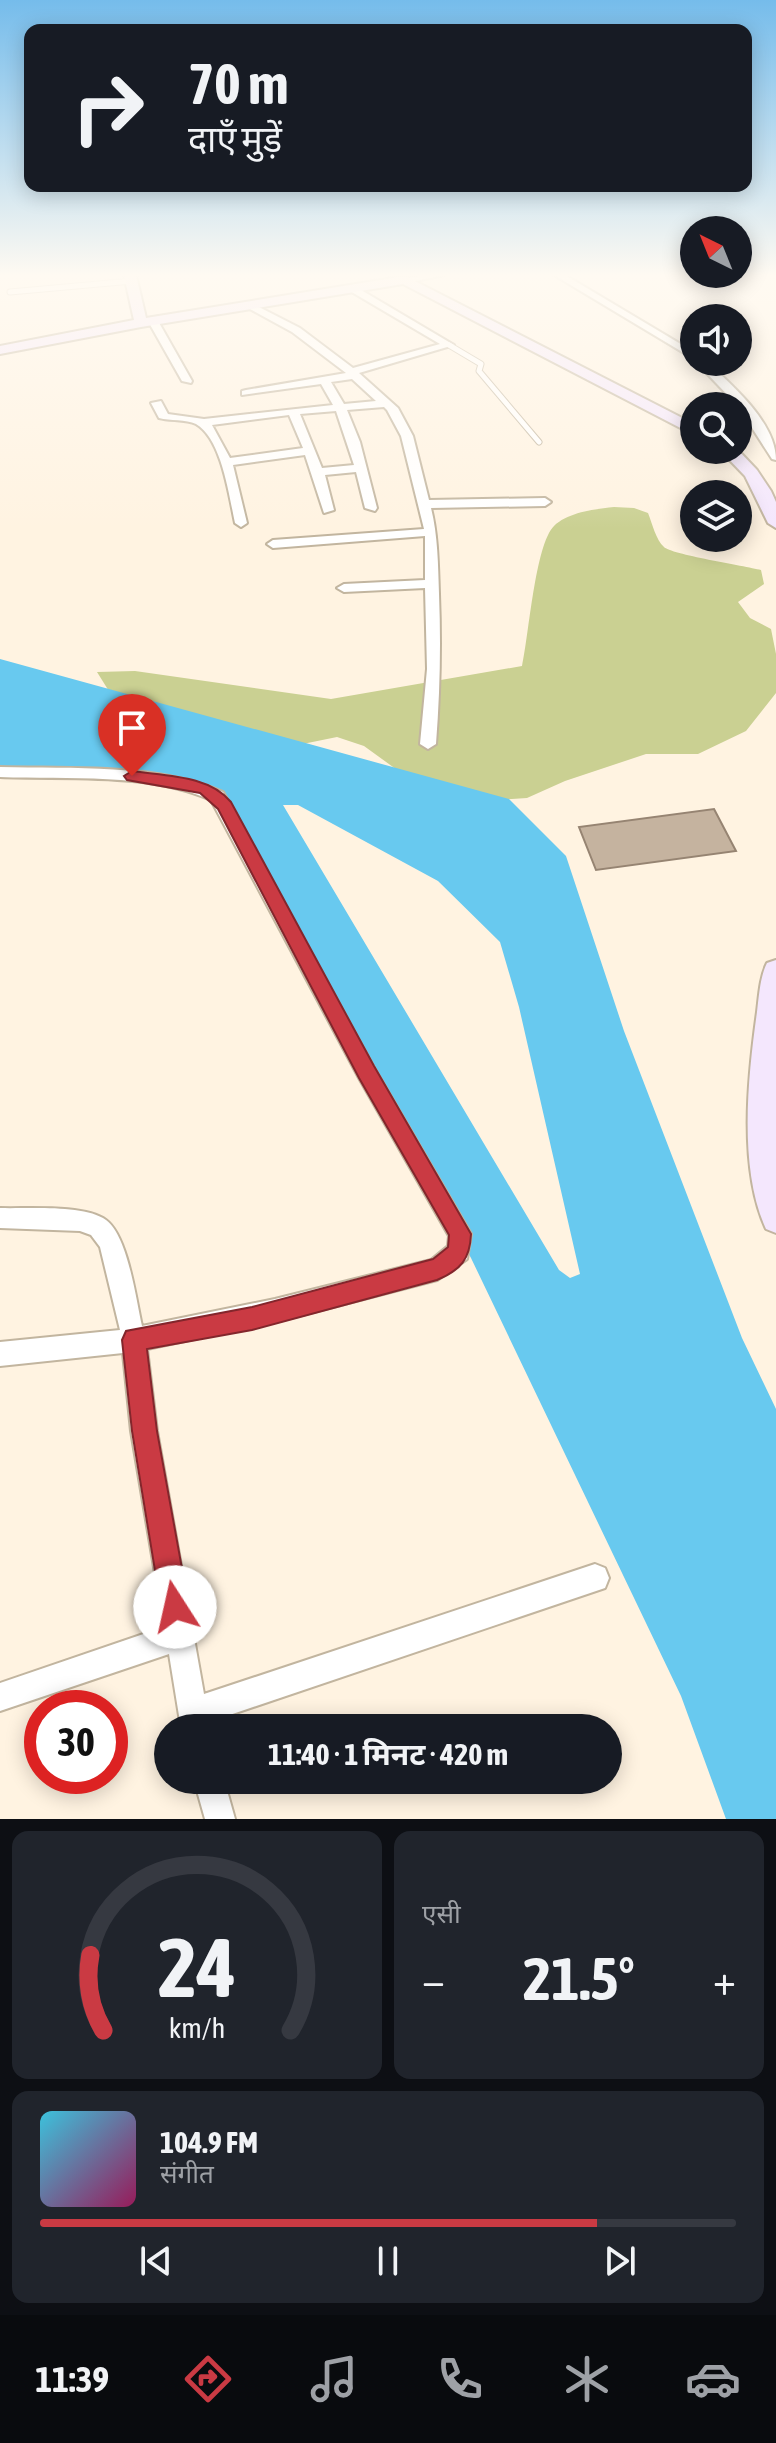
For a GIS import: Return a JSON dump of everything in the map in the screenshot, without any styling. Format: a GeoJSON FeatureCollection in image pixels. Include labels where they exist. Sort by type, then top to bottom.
{"type":"FeatureCollection","features":[{"type":"Feature","properties":{"kind":"street"},"geometry":{"type":"LineString","coordinates":[[173,360],[187,381]]}},
{"type":"Feature","properties":{"kind":"street"},"geometry":{"type":"LineString","coordinates":[[337,360],[395,411],[407,436],[431,532],[434,669],[428,744]]}},
{"type":"Feature","properties":{"kind":"street"},"geometry":{"type":"LineString","coordinates":[[246,393],[354,374],[400,360]]}},
{"type":"Feature","properties":{"kind":"street"},"geometry":{"type":"LineString","coordinates":[[559,360],[680,423]]}},
{"type":"Feature","properties":{"kind":"street"},"geometry":{"type":"LineString","coordinates":[[716,376],[758,426],[776,456]]}},
{"type":"Feature","properties":{"kind":"street"},"geometry":{"type":"LineString","coordinates":[[324,380],[342,406],[371,508]]}},
{"type":"Feature","properties":{"kind":"street"},"geometry":{"type":"LineString","coordinates":[[157,403],[163,416],[203,423],[293,411],[386,404]]}},
{"type":"Feature","properties":{"kind":"street"},"geometry":{"type":"LineString","coordinates":[[293,411],[318,472],[328,510]]}},
{"type":"Feature","properties":{"kind":"street"},"geometry":{"type":"LineString","coordinates":[[203,423],[226,462],[241,523]]}},
{"type":"Feature","properties":{"kind":"street"},"geometry":{"type":"LineString","coordinates":[[226,462],[310,451]]}},
{"type":"Feature","properties":{"kind":"street"},"geometry":{"type":"LineString","coordinates":[[746,464],[764,492],[776,523]]}},
{"type":"Feature","properties":{"kind":"street"},"geometry":{"type":"LineString","coordinates":[[318,472],[361,468]]}},
{"type":"Feature","properties":{"kind":"street"},"geometry":{"type":"LineString","coordinates":[[424,504],[545,502]]}},
{"type":"Feature","properties":{"kind":"street"},"geometry":{"type":"LineString","coordinates":[[273,544],[431,532]]}},
{"type":"Feature","properties":{"kind":"street"},"geometry":{"type":"LineString","coordinates":[[344,588],[434,584]]}},
{"type":"Feature","properties":{"kind":"street"},"geometry":{"type":"LineString","coordinates":[[0,772],[132,776],[189,784],[217,796],[366,1072],[460,1234],[459,1251],[437,1269],[252,1319],[134,1340],[0,1354]]}},
{"type":"Feature","properties":{"kind":"street"},"geometry":{"type":"LineString","coordinates":[[776,970],[766,1026],[763,1131],[776,1219]]}},
{"type":"Feature","properties":{"kind":"street"},"geometry":{"type":"LineString","coordinates":[[0,1218],[80,1221],[98,1227],[110,1242],[134,1340],[144,1431],[193,1714]]}},
{"type":"Feature","properties":{"kind":"street"},"geometry":{"type":"LineString","coordinates":[[214,1714],[595,1578]]}},
{"type":"Feature","properties":{"kind":"street"},"geometry":{"type":"LineString","coordinates":[[0,1697],[180,1636]]}},
{"type":"Feature","properties":{"kind":"street"},"geometry":{"type":"LineString","coordinates":[[213,1794],[220,1819]]}},
{"type":"Feature","properties":{"kind":"lane"},"geometry":{"type":"LineString","coordinates":[[474,360],[481,364],[479,371],[539,442]]}},
{"type":"Feature","properties":{"kind":"green space"},"geometry":{"type":"Polygon","coordinates":[[[614,507],[634,508],[648,513],[659,540],[669,550],[761,570],[764,584],[738,602],[750,618],[771,629],[776,654],[776,693],[746,731],[698,754],[646,754],[565,781],[527,798],[478,801],[411,780],[364,746],[337,737],[283,748],[112,696],[97,672],[135,671],[331,699],[522,666],[537,570],[547,536],[554,526],[567,517],[614,507]]]}},
{"type":"Feature","properties":{"kind":"water"},"geometry":{"type":"Polygon","coordinates":[[[0,659],[509,799],[566,856],[624,1031],[742,1338],[776,1409],[776,1819],[726,1819],[681,1696],[471,1258],[223,793],[103,775],[0,775],[0,659]],[[283,805],[559,1270],[570,1278],[580,1274],[519,1007],[500,942],[438,881],[298,805],[283,805]]]}},
{"type":"Feature","properties":{"kind":"building"},"geometry":{"type":"Polygon","coordinates":[[[714,809],[736,851],[596,870],[579,827],[714,809]]]}},
{"type":"Feature","properties":{"kind":"route"},"geometry":{"type":"LineString","coordinates":[[132,776],[204,788],[225,806],[366,1072],[460,1234],[459,1251],[437,1269],[252,1319],[134,1340],[144,1431],[175,1607]]}}]}
